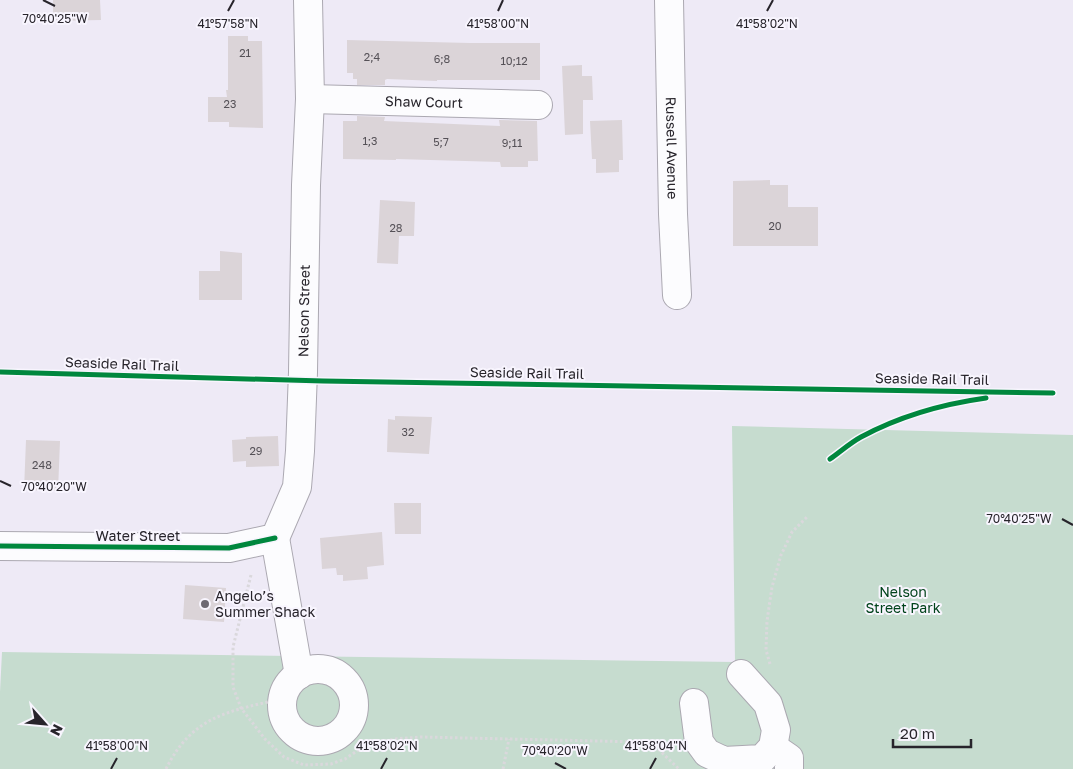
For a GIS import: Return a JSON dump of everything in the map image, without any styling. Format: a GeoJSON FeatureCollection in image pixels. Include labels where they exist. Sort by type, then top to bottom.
{"type":"FeatureCollection","features":[{"type":"Feature","properties":{"kind":"street","name":"Nelson Street"},"geometry":{"type":"LineString","coordinates":[[275,538],[297,487],[303,372],[310,100],[308,0]]}},
{"type":"Feature","properties":{"kind":"street","name":"Russell Avenue"},"geometry":{"type":"LineString","coordinates":[[669,0],[673,214],[677,294]]}},
{"type":"Feature","properties":{"kind":"street","name":"Shaw Court"},"geometry":{"type":"LineString","coordinates":[[310,100],[538,105]]}},
{"type":"Feature","properties":{"kind":"street","name":"Water Street"},"geometry":{"type":"LineString","coordinates":[[0,546],[229,548],[275,538]]}},
{"type":"Feature","properties":{"kind":"street"},"geometry":{"type":"LineString","coordinates":[[275,538],[300,674]]}},
{"type":"Feature","properties":{"kind":"street"},"geometry":{"type":"LineString","coordinates":[[308,669],[324,669],[344,678],[351,689],[354,698],[353,716],[341,734],[325,741],[304,740],[292,732],[282,714],[281,699],[292,679],[308,669]]}},
{"type":"Feature","properties":{"kind":"street"},"geometry":{"type":"LineString","coordinates":[[694,704],[699,742],[707,753],[724,762],[762,759],[773,747],[776,730],[768,704],[742,674]]}},
{"type":"Feature","properties":{"kind":"street"},"geometry":{"type":"LineString","coordinates":[[773,747],[789,758],[789,769]]}},
{"type":"Feature","properties":{"kind":"path"},"geometry":{"type":"LineString","coordinates":[[773,672],[766,650],[767,621],[772,587],[781,555],[792,532],[807,517]]}},
{"type":"Feature","properties":{"kind":"path"},"geometry":{"type":"LineString","coordinates":[[251,575],[233,647],[233,686],[241,708],[265,740],[284,757],[304,765],[331,764],[345,759],[356,751],[368,746],[394,739],[421,737],[642,742],[657,748],[679,769]]}},
{"type":"Feature","properties":{"kind":"path"},"geometry":{"type":"LineString","coordinates":[[166,769],[179,746],[197,728],[215,717],[241,708],[281,699]]}},
{"type":"Feature","properties":{"kind":"path"},"geometry":{"type":"LineString","coordinates":[[503,769],[509,739]]}},
{"type":"Feature","properties":{"kind":"green space","name":"Nelson Street Park"},"geometry":{"type":"Polygon","coordinates":[[[732,426],[1073,435],[1073,769],[0,769],[2,652],[735,662],[732,426]]]}},
{"type":"Feature","properties":{"kind":"building"},"geometry":{"type":"Polygon","coordinates":[[[53,0],[100,0],[101,20],[53,21],[53,0]]]}},
{"type":"Feature","properties":{"kind":"building"},"geometry":{"type":"Polygon","coordinates":[[[228,36],[248,36],[248,41],[262,41],[263,128],[229,127],[229,122],[208,122],[208,97],[227,97],[228,36]]]}},
{"type":"Feature","properties":{"kind":"building"},"geometry":{"type":"Polygon","coordinates":[[[347,40],[540,43],[540,80],[437,81],[387,79],[385,80],[385,85],[357,85],[357,79],[353,79],[353,73],[347,73],[347,40]]]}},
{"type":"Feature","properties":{"kind":"building"},"geometry":{"type":"Polygon","coordinates":[[[582,65],[582,76],[592,76],[593,100],[583,100],[583,134],[565,135],[562,66],[582,65]]]}},
{"type":"Feature","properties":{"kind":"building"},"geometry":{"type":"Polygon","coordinates":[[[357,116],[385,117],[384,121],[500,126],[499,120],[537,121],[538,161],[528,161],[528,167],[501,167],[500,162],[343,159],[343,121],[357,121],[357,116]]]}},
{"type":"Feature","properties":{"kind":"building"},"geometry":{"type":"Polygon","coordinates":[[[622,120],[623,160],[619,160],[619,172],[596,173],[596,159],[592,159],[590,121],[622,120]]]}},
{"type":"Feature","properties":{"kind":"building"},"geometry":{"type":"Polygon","coordinates":[[[770,180],[770,185],[788,185],[788,207],[818,207],[818,246],[733,246],[733,181],[770,180]]]}},
{"type":"Feature","properties":{"kind":"building"},"geometry":{"type":"Polygon","coordinates":[[[380,200],[415,202],[414,236],[399,236],[398,264],[377,263],[380,200]]]}},
{"type":"Feature","properties":{"kind":"building"},"geometry":{"type":"Polygon","coordinates":[[[220,251],[242,253],[242,300],[199,300],[199,271],[220,271],[220,251]]]}},
{"type":"Feature","properties":{"kind":"building"},"geometry":{"type":"Polygon","coordinates":[[[395,416],[432,417],[429,454],[387,452],[388,419],[395,420],[395,416]]]}},
{"type":"Feature","properties":{"kind":"building"},"geometry":{"type":"Polygon","coordinates":[[[278,436],[279,466],[246,467],[246,461],[233,462],[232,440],[246,439],[246,437],[278,436]]]}},
{"type":"Feature","properties":{"kind":"building"},"geometry":{"type":"Polygon","coordinates":[[[26,440],[60,441],[58,491],[24,490],[26,440]]]}},
{"type":"Feature","properties":{"kind":"building"},"geometry":{"type":"Polygon","coordinates":[[[394,503],[421,503],[421,534],[395,534],[394,503]]]}},
{"type":"Feature","properties":{"kind":"building"},"geometry":{"type":"Polygon","coordinates":[[[382,532],[384,565],[367,567],[368,579],[343,581],[343,575],[337,575],[336,568],[322,569],[320,538],[382,532]]]}},
{"type":"Feature","properties":{"kind":"building","name":"Angelo’s Summer Shack"},"geometry":{"type":"Polygon","coordinates":[[[185,585],[226,588],[224,622],[183,619],[185,585]]]}},
{"type":"Feature","properties":{"kind":"cycle path","name":"Seaside Rail Trail"},"geometry":{"type":"LineString","coordinates":[[0,372],[323,381],[1053,393]]}},
{"type":"Feature","properties":{"kind":"cycle path"},"geometry":{"type":"LineString","coordinates":[[830,459],[857,439],[906,417],[938,407],[986,398]]}},
{"type":"Feature","properties":{"kind":"cycle path"},"geometry":{"type":"LineString","coordinates":[[0,546],[229,548],[275,538]]}},
{"type":"Feature","properties":{"kind":"place","name":"Angelo’s Summer Shack"},"geometry":{"type":"Point","coordinates":[205,604]}}]}
